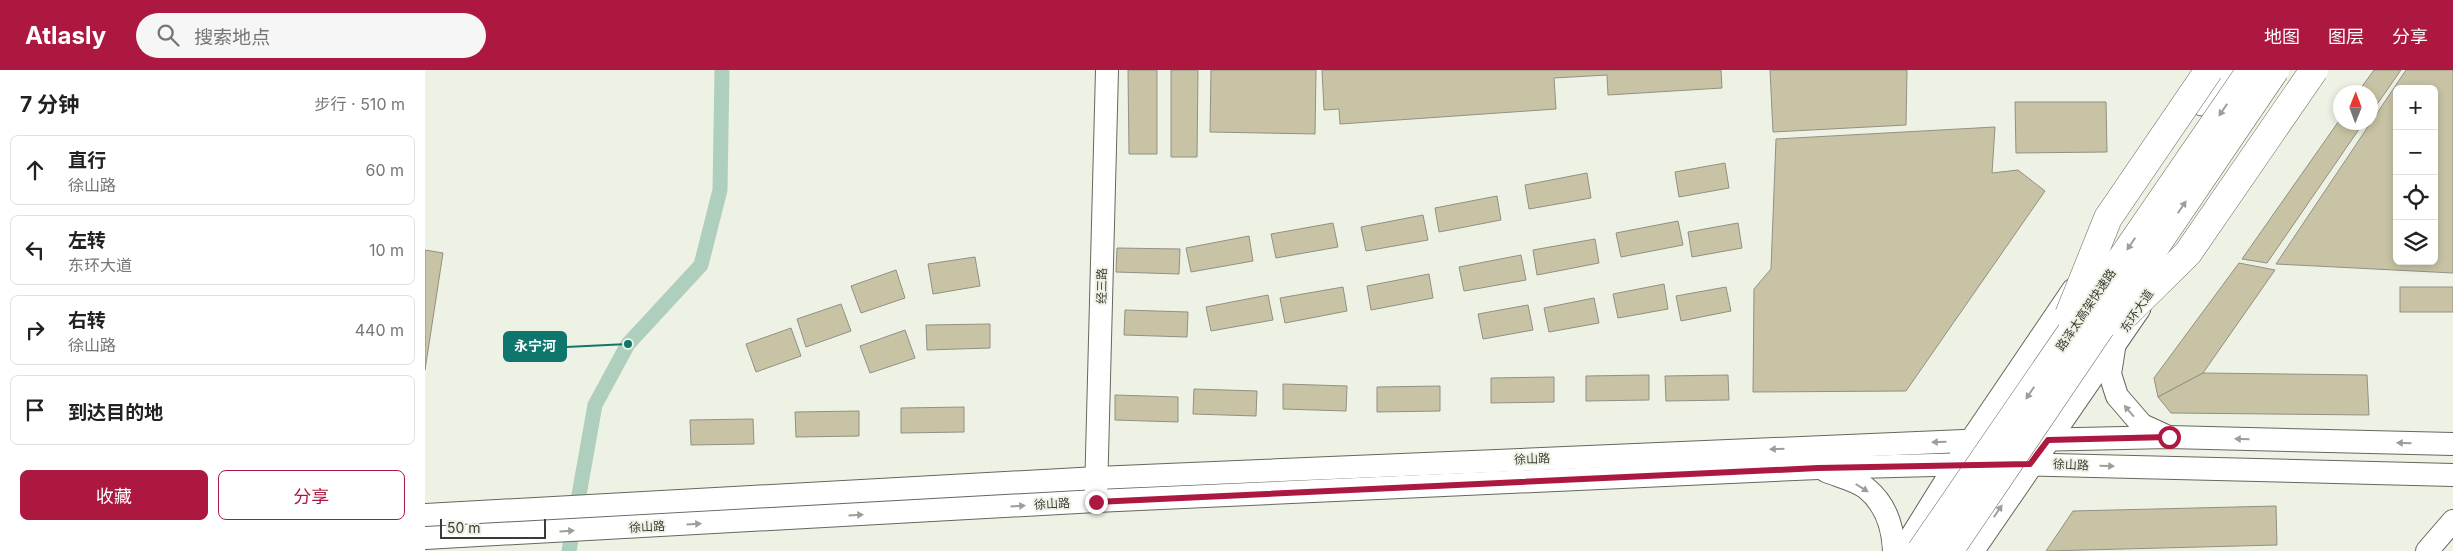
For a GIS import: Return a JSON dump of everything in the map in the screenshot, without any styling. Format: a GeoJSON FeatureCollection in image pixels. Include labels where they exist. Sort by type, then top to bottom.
{"type":"FeatureCollection","features":[{"type":"Feature","properties":{"kind":"highway"},"geometry":{"type":"LineString","coordinates":[[2063,363],[2108,218],[2209,70]]}},
{"type":"Feature","properties":{"kind":"highway","name":"路泽太高架快速路"},"geometry":{"type":"LineString","coordinates":[[1949,551],[2063,363],[2251,70]]}},
{"type":"Feature","properties":{"kind":"highway","name":"路泽太高架快速路"},"geometry":{"type":"LineString","coordinates":[[1921,551],[2063,363],[2275,70]]}},
{"type":"Feature","properties":{"kind":"highway"},"geometry":{"type":"LineString","coordinates":[[2063,363],[2188,253],[2314,70]]}},
{"type":"Feature","properties":{"kind":"main road","name":"经三路"},"geometry":{"type":"LineString","coordinates":[[1096,502],[1107,70]]}},
{"type":"Feature","properties":{"kind":"main road"},"geometry":{"type":"LineString","coordinates":[[1904,551],[1973,440],[2225,70]]}},
{"type":"Feature","properties":{"kind":"main road","name":"东环大道"},"geometry":{"type":"LineString","coordinates":[[1971,551],[2301,70]]}},
{"type":"Feature","properties":{"kind":"main road"},"geometry":{"type":"LineString","coordinates":[[2115,342],[2110,374],[2117,396],[2142,425],[2169,437]]}},
{"type":"Feature","properties":{"kind":"main road","name":"徐山路"},"geometry":{"type":"LineString","coordinates":[[425,515],[1097,478],[1973,440],[2169,437],[2453,444]]}},
{"type":"Feature","properties":{"kind":"main road","name":"徐山路"},"geometry":{"type":"LineString","coordinates":[[425,538],[1096,502],[1818,468],[2030,464],[2453,475]]}},
{"type":"Feature","properties":{"kind":"main road"},"geometry":{"type":"LineString","coordinates":[[1818,468],[1865,488],[1887,513],[1893,534],[1894,551]]}},
{"type":"Feature","properties":{"kind":"main road"},"geometry":{"type":"LineString","coordinates":[[2427,551],[2453,521]]}},
{"type":"Feature","properties":{"kind":"building"},"geometry":{"type":"Polygon","coordinates":[[[1128,70],[1157,70],[1157,154],[1129,154],[1128,70]]]}},
{"type":"Feature","properties":{"kind":"building"},"geometry":{"type":"Polygon","coordinates":[[[1171,70],[1198,70],[1197,157],[1171,157],[1171,70]]]}},
{"type":"Feature","properties":{"kind":"building"},"geometry":{"type":"Polygon","coordinates":[[[1211,70],[1316,70],[1315,134],[1210,132],[1211,70]]]}},
{"type":"Feature","properties":{"kind":"building"},"geometry":{"type":"Polygon","coordinates":[[[1322,70],[1721,70],[1722,88],[1608,95],[1607,75],[1554,78],[1556,109],[1340,124],[1339,109],[1324,110],[1322,70]]]}},
{"type":"Feature","properties":{"kind":"building"},"geometry":{"type":"Polygon","coordinates":[[[1770,70],[1907,70],[1906,125],[1773,132],[1770,70]]]}},
{"type":"Feature","properties":{"kind":"building"},"geometry":{"type":"Polygon","coordinates":[[[2374,70],[2401,70],[2378,103],[2378,85],[2363,85],[2374,70]]]}},
{"type":"Feature","properties":{"kind":"building"},"geometry":{"type":"Polygon","coordinates":[[[2406,70],[2453,70],[2453,273],[2276,264],[2366,130],[2378,130],[2378,112],[2393,89],[2393,265],[2438,265],[2438,85],[2396,85],[2406,70]]]}},
{"type":"Feature","properties":{"kind":"building"},"geometry":{"type":"Polygon","coordinates":[[[2015,102],[2106,102],[2107,152],[2016,153],[2015,102]]]}},
{"type":"Feature","properties":{"kind":"building"},"geometry":{"type":"Polygon","coordinates":[[[1995,127],[1992,173],[2018,170],[2045,191],[1906,391],[1753,392],[1754,289],[1771,269],[1776,139],[1995,127]]]}},
{"type":"Feature","properties":{"kind":"building"},"geometry":{"type":"Polygon","coordinates":[[[2333,129],[2358,130],[2267,263],[2242,259],[2333,129]]]}},
{"type":"Feature","properties":{"kind":"building"},"geometry":{"type":"Polygon","coordinates":[[[1725,163],[1729,188],[1679,197],[1675,172],[1725,163]]]}},
{"type":"Feature","properties":{"kind":"building"},"geometry":{"type":"Polygon","coordinates":[[[1587,173],[1591,198],[1529,209],[1525,185],[1587,173]]]}},
{"type":"Feature","properties":{"kind":"building"},"geometry":{"type":"Polygon","coordinates":[[[1497,196],[1501,220],[1439,232],[1435,208],[1497,196]]]}},
{"type":"Feature","properties":{"kind":"building"},"geometry":{"type":"Polygon","coordinates":[[[1423,215],[1428,240],[1366,251],[1361,227],[1423,215]]]}},
{"type":"Feature","properties":{"kind":"building"},"geometry":{"type":"Polygon","coordinates":[[[1678,221],[1683,245],[1621,257],[1616,233],[1678,221]]]}},
{"type":"Feature","properties":{"kind":"building"},"geometry":{"type":"Polygon","coordinates":[[[1333,223],[1338,247],[1276,258],[1271,234],[1333,223]]]}},
{"type":"Feature","properties":{"kind":"building"},"geometry":{"type":"Polygon","coordinates":[[[1738,223],[1742,248],[1692,257],[1688,232],[1738,223]]]}},
{"type":"Feature","properties":{"kind":"building"},"geometry":{"type":"Polygon","coordinates":[[[1249,236],[1253,261],[1191,272],[1186,248],[1249,236]]]}},
{"type":"Feature","properties":{"kind":"building"},"geometry":{"type":"Polygon","coordinates":[[[1595,239],[1599,263],[1537,275],[1533,250],[1595,239]]]}},
{"type":"Feature","properties":{"kind":"building"},"geometry":{"type":"Polygon","coordinates":[[[1117,248],[1180,249],[1179,274],[1116,272],[1117,248]]]}},
{"type":"Feature","properties":{"kind":"building"},"geometry":{"type":"Polygon","coordinates":[[[425,250],[443,253],[425,370],[425,250]]]}},
{"type":"Feature","properties":{"kind":"building"},"geometry":{"type":"Polygon","coordinates":[[[1521,255],[1526,280],[1464,291],[1459,267],[1521,255]]]}},
{"type":"Feature","properties":{"kind":"building"},"geometry":{"type":"Polygon","coordinates":[[[975,257],[980,286],[933,294],[928,264],[975,257]]]}},
{"type":"Feature","properties":{"kind":"building"},"geometry":{"type":"Polygon","coordinates":[[[2239,263],[2275,270],[2203,373],[2158,397],[2154,378],[2239,263]]]}},
{"type":"Feature","properties":{"kind":"building"},"geometry":{"type":"Polygon","coordinates":[[[896,270],[905,298],[861,313],[851,286],[896,270]]]}},
{"type":"Feature","properties":{"kind":"building"},"geometry":{"type":"Polygon","coordinates":[[[1429,274],[1433,298],[1371,310],[1367,286],[1429,274]]]}},
{"type":"Feature","properties":{"kind":"building"},"geometry":{"type":"Polygon","coordinates":[[[1664,284],[1668,309],[1618,318],[1613,294],[1664,284]]]}},
{"type":"Feature","properties":{"kind":"building"},"geometry":{"type":"Polygon","coordinates":[[[1343,287],[1347,311],[1285,323],[1280,298],[1343,287]]]}},
{"type":"Feature","properties":{"kind":"building"},"geometry":{"type":"Polygon","coordinates":[[[1726,287],[1731,311],[1681,321],[1676,296],[1726,287]]]}},
{"type":"Feature","properties":{"kind":"building"},"geometry":{"type":"Polygon","coordinates":[[[2400,287],[2453,287],[2453,312],[2400,312],[2400,287]]]}},
{"type":"Feature","properties":{"kind":"building"},"geometry":{"type":"Polygon","coordinates":[[[1268,295],[1273,320],[1211,331],[1206,307],[1268,295]]]}},
{"type":"Feature","properties":{"kind":"building"},"geometry":{"type":"Polygon","coordinates":[[[1594,298],[1599,323],[1549,332],[1544,308],[1594,298]]]}},
{"type":"Feature","properties":{"kind":"building"},"geometry":{"type":"Polygon","coordinates":[[[841,304],[851,331],[806,347],[797,319],[841,304]]]}},
{"type":"Feature","properties":{"kind":"building"},"geometry":{"type":"Polygon","coordinates":[[[1528,305],[1533,330],[1483,339],[1478,314],[1528,305]]]}},
{"type":"Feature","properties":{"kind":"building"},"geometry":{"type":"Polygon","coordinates":[[[1125,310],[1188,312],[1187,337],[1124,335],[1125,310]]]}},
{"type":"Feature","properties":{"kind":"building"},"geometry":{"type":"Polygon","coordinates":[[[990,324],[990,348],[927,350],[926,325],[990,324]]]}},
{"type":"Feature","properties":{"kind":"building"},"geometry":{"type":"Polygon","coordinates":[[[791,328],[801,356],[756,372],[746,344],[791,328]]]}},
{"type":"Feature","properties":{"kind":"building"},"geometry":{"type":"Polygon","coordinates":[[[905,330],[915,358],[870,373],[860,346],[905,330]]]}},
{"type":"Feature","properties":{"kind":"building"},"geometry":{"type":"Polygon","coordinates":[[[2203,373],[2367,375],[2369,415],[2171,413],[2158,397],[2203,373]]]}},
{"type":"Feature","properties":{"kind":"building"},"geometry":{"type":"Polygon","coordinates":[[[1649,375],[1649,400],[1586,401],[1586,376],[1649,375]]]}},
{"type":"Feature","properties":{"kind":"building"},"geometry":{"type":"Polygon","coordinates":[[[1728,375],[1729,400],[1666,401],[1665,376],[1728,375]]]}},
{"type":"Feature","properties":{"kind":"building"},"geometry":{"type":"Polygon","coordinates":[[[1554,377],[1554,402],[1491,403],[1491,378],[1554,377]]]}},
{"type":"Feature","properties":{"kind":"building"},"geometry":{"type":"Polygon","coordinates":[[[1283,384],[1347,386],[1346,411],[1283,409],[1283,384]]]}},
{"type":"Feature","properties":{"kind":"building"},"geometry":{"type":"Polygon","coordinates":[[[1440,386],[1440,411],[1377,412],[1377,387],[1440,386]]]}},
{"type":"Feature","properties":{"kind":"building"},"geometry":{"type":"Polygon","coordinates":[[[1194,389],[1257,391],[1256,416],[1193,414],[1194,389]]]}},
{"type":"Feature","properties":{"kind":"building"},"geometry":{"type":"Polygon","coordinates":[[[1115,395],[1178,397],[1178,422],[1115,420],[1115,395]]]}},
{"type":"Feature","properties":{"kind":"building"},"geometry":{"type":"Polygon","coordinates":[[[964,407],[964,432],[901,433],[901,408],[964,407]]]}},
{"type":"Feature","properties":{"kind":"building"},"geometry":{"type":"Polygon","coordinates":[[[859,411],[859,436],[796,437],[795,412],[859,411]]]}},
{"type":"Feature","properties":{"kind":"building"},"geometry":{"type":"Polygon","coordinates":[[[753,419],[754,444],[691,445],[690,420],[753,419]]]}},
{"type":"Feature","properties":{"kind":"building"},"geometry":{"type":"Polygon","coordinates":[[[2276,506],[2277,545],[2046,551],[2073,511],[2276,506]]]}},
{"type":"Feature","properties":{"kind":"waterway"},"geometry":{"type":"LineString","coordinates":[[569,551],[595,405],[628,344],[701,265],[720,190],[722,70]]}},
{"type":"Feature","properties":{"kind":"place","name":"永宁河"},"geometry":{"type":"Point","coordinates":[628,344]}},
{"type":"Feature","properties":{"kind":"route"},"geometry":{"type":"LineString","coordinates":[[1096,502],[1818,468],[2030,464],[2048,440],[2169,437]]}}]}
